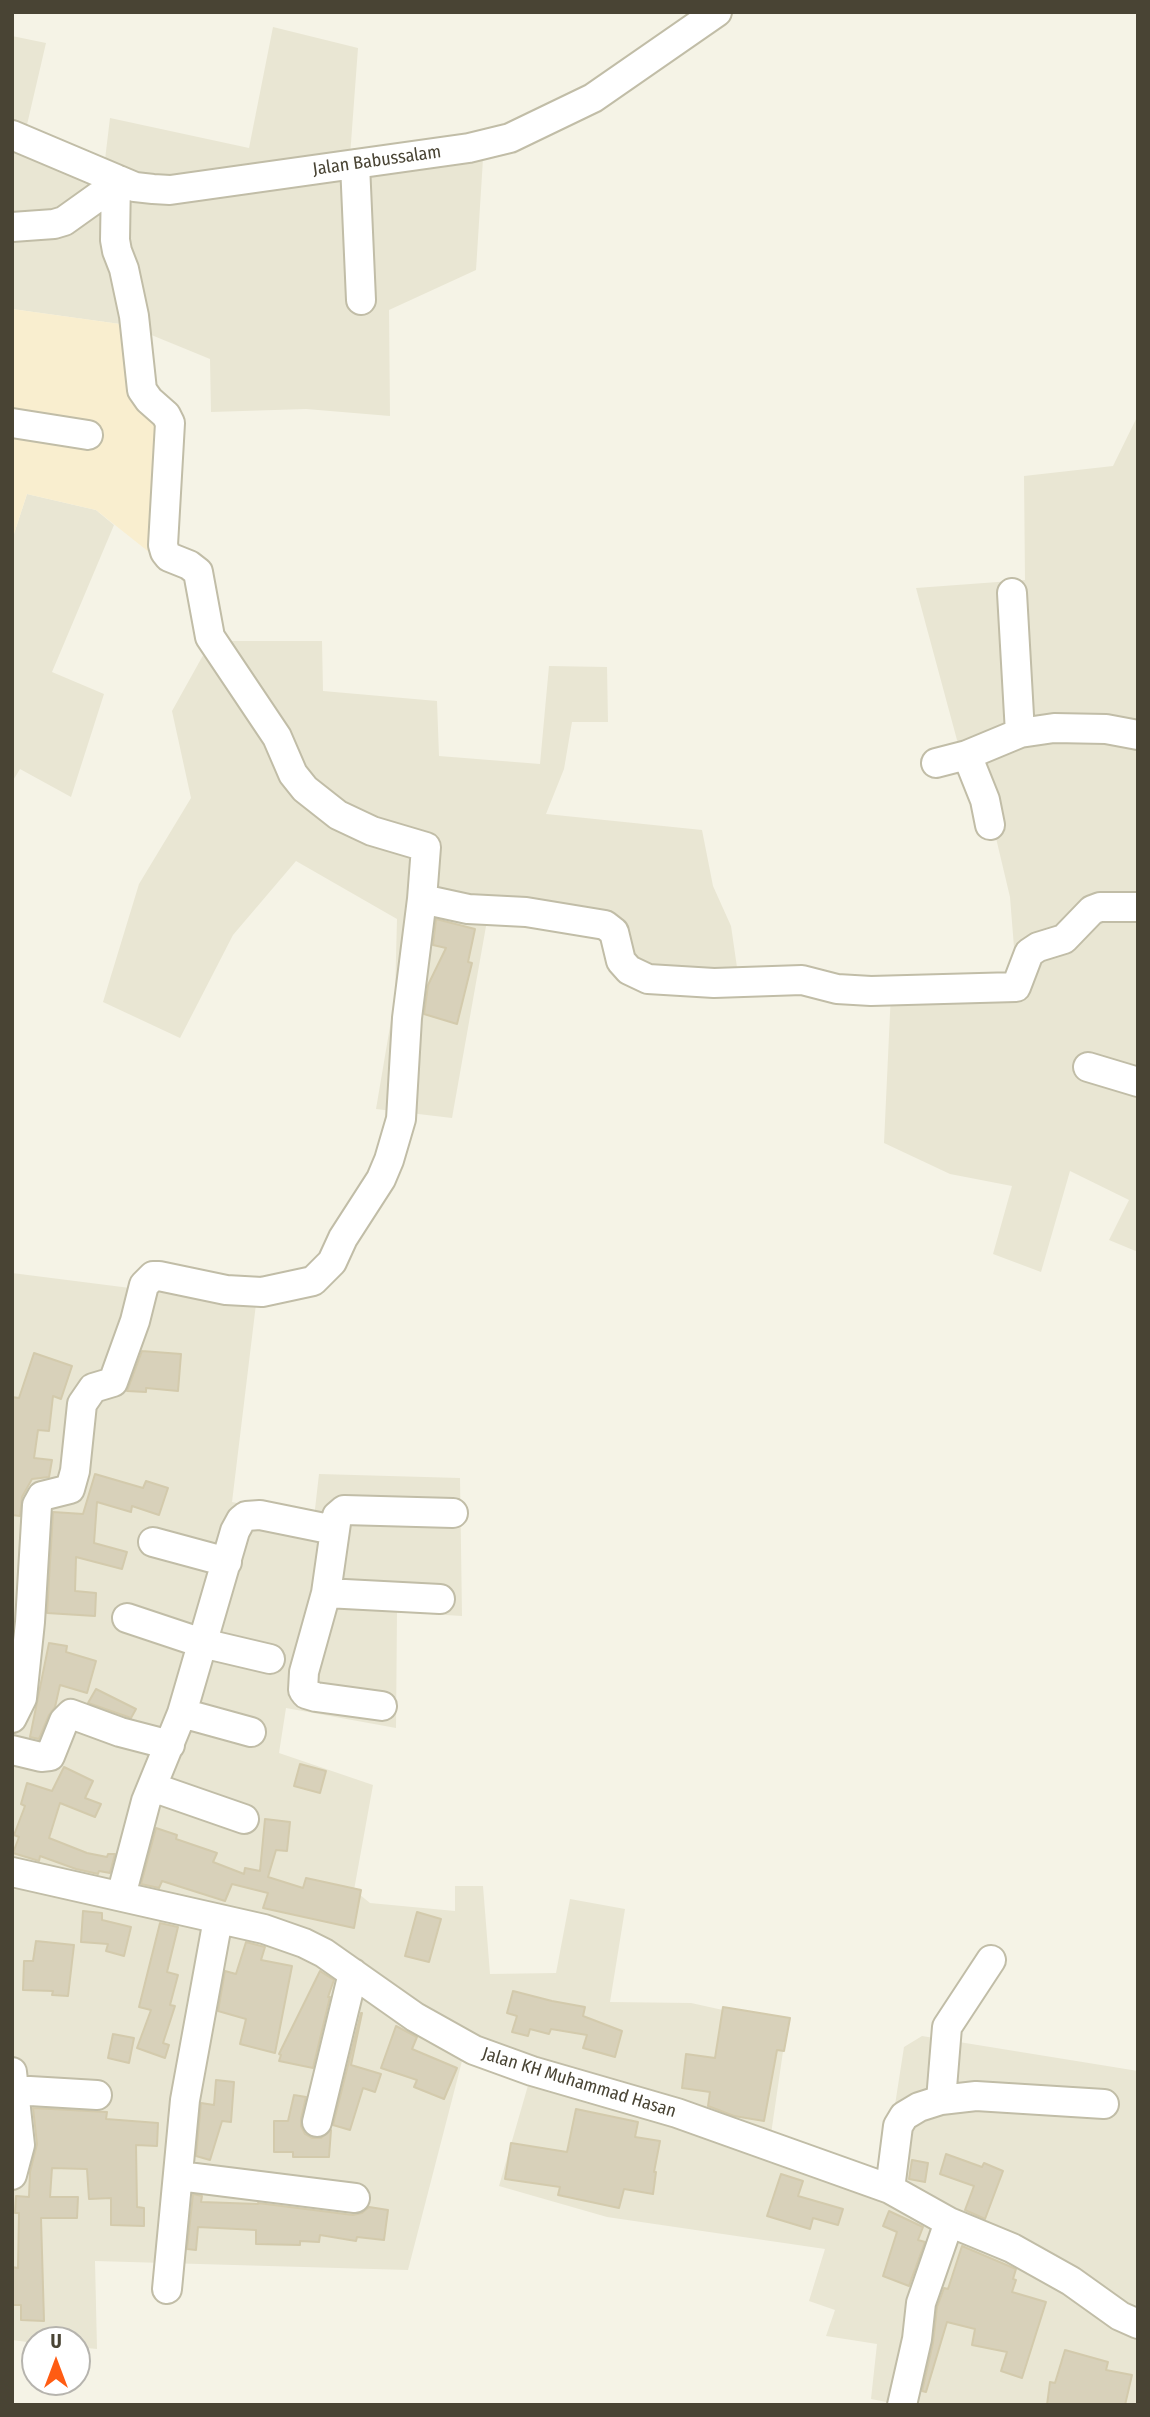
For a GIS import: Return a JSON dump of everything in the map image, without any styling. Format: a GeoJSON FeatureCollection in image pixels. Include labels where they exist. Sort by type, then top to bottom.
{"type":"FeatureCollection","features":[{"type":"Feature","properties":{"kind":"street","name":"Jalan Babussalam"},"geometry":{"type":"LineString","coordinates":[[12,135],[57,152],[115,186],[170,190],[468,148],[510,138],[593,98],[636,71],[717,12]]}},
{"type":"Feature","properties":{"kind":"street"},"geometry":{"type":"LineString","coordinates":[[355,164],[361,300]]}},
{"type":"Feature","properties":{"kind":"street"},"geometry":{"type":"LineString","coordinates":[[12,227],[64,221],[115,186]]}},
{"type":"Feature","properties":{"kind":"street"},"geometry":{"type":"LineString","coordinates":[[12,1718],[22,1698],[37,1505],[42,1496],[70,1489],[75,1471],[82,1404],[93,1388],[113,1382],[135,1321],[144,1285],[153,1276],[159,1276],[226,1290],[262,1292],[313,1281],[332,1262],[343,1238],[381,1179],[401,1119],[407,1018],[426,847],[372,831],[338,815],[305,789],[293,774],[276,737],[210,637],[198,572],[169,557],[165,552],[163,545],[170,423],[166,415],[142,390],[134,316],[115,240],[115,186]]}},
{"type":"Feature","properties":{"kind":"street"},"geometry":{"type":"LineString","coordinates":[[12,423],[88,435]]}},
{"type":"Feature","properties":{"kind":"street"},"geometry":{"type":"LineString","coordinates":[[1012,593],[1020,733]]}},
{"type":"Feature","properties":{"kind":"street"},"geometry":{"type":"LineString","coordinates":[[936,764],[967,755],[1020,733],[1054,728],[1107,729],[1138,735]]}},
{"type":"Feature","properties":{"kind":"street"},"geometry":{"type":"LineString","coordinates":[[967,755],[985,800],[990,825]]}},
{"type":"Feature","properties":{"kind":"street"},"geometry":{"type":"LineString","coordinates":[[422,900],[468,909],[526,912],[605,925],[614,932],[621,961],[629,970],[648,979],[714,983],[802,980],[837,989],[871,991],[1016,987],[1029,953],[1038,947],[1064,939],[1092,910],[1100,907],[1138,907]]}},
{"type":"Feature","properties":{"kind":"street"},"geometry":{"type":"LineString","coordinates":[[1088,1067],[1138,1083]]}},
{"type":"Feature","properties":{"kind":"street"},"geometry":{"type":"LineString","coordinates":[[382,1706],[316,1697],[303,1690],[304,1672],[326,1593],[337,1516],[344,1510],[453,1513]]}},
{"type":"Feature","properties":{"kind":"street"},"geometry":{"type":"LineString","coordinates":[[121,1896],[152,1787],[182,1713],[235,1531],[241,1520],[246,1516],[280,1518],[334,1530]]}},
{"type":"Feature","properties":{"kind":"street"},"geometry":{"type":"LineString","coordinates":[[153,1542],[227,1562]]}},
{"type":"Feature","properties":{"kind":"street"},"geometry":{"type":"LineString","coordinates":[[326,1593],[440,1599]]}},
{"type":"Feature","properties":{"kind":"street"},"geometry":{"type":"LineString","coordinates":[[127,1618],[202,1643],[270,1659]]}},
{"type":"Feature","properties":{"kind":"street"},"geometry":{"type":"LineString","coordinates":[[182,1713],[251,1732]]}},
{"type":"Feature","properties":{"kind":"street"},"geometry":{"type":"LineString","coordinates":[[12,1750],[41,1757],[50,1756],[64,1721],[71,1714],[120,1732],[170,1745]]}},
{"type":"Feature","properties":{"kind":"street"},"geometry":{"type":"LineString","coordinates":[[152,1787],[244,1819]]}},
{"type":"Feature","properties":{"kind":"street","name":"Jalan KH Muhammad Hasan"},"geometry":{"type":"LineString","coordinates":[[12,1872],[264,1929],[304,1943],[324,1953],[415,2017],[474,2050],[532,2071],[677,2113],[890,2189],[949,2222],[1036,2261],[1071,2281],[1120,2316],[1138,2324]]}},
{"type":"Feature","properties":{"kind":"street"},"geometry":{"type":"LineString","coordinates":[[167,2289],[185,2100],[218,1919]]}},
{"type":"Feature","properties":{"kind":"street"},"geometry":{"type":"LineString","coordinates":[[941,2100],[947,2027],[991,1961]]}},
{"type":"Feature","properties":{"kind":"street"},"geometry":{"type":"LineString","coordinates":[[317,2122],[353,1973]]}},
{"type":"Feature","properties":{"kind":"street"},"geometry":{"type":"LineString","coordinates":[[12,2072],[20,2145],[12,2175]]}},
{"type":"Feature","properties":{"kind":"street"},"geometry":{"type":"LineString","coordinates":[[13,2090],[97,2095]]}},
{"type":"Feature","properties":{"kind":"street"},"geometry":{"type":"LineString","coordinates":[[890,2189],[898,2126],[910,2112],[941,2100],[976,2096],[1104,2104]]}},
{"type":"Feature","properties":{"kind":"street"},"geometry":{"type":"LineString","coordinates":[[179,2176],[355,2199]]}},
{"type":"Feature","properties":{"kind":"street"},"geometry":{"type":"LineString","coordinates":[[902,2405],[917,2339],[921,2303],[949,2222]]}},
{"type":"Feature","properties":{"kind":"shaded area"},"geometry":{"type":"Polygon","coordinates":[[[273,27],[358,48],[350,156],[484,143],[476,270],[389,310],[390,416],[306,409],[211,412],[210,359],[127,325],[12,309],[12,36],[46,43],[26,129],[104,168],[110,118],[249,148],[273,27]]]}},
{"type":"Feature","properties":{"kind":"shaded area"},"geometry":{"type":"Polygon","coordinates":[[[12,309],[127,325],[161,422],[154,556],[96,510],[27,494],[12,540],[12,309]]]}},
{"type":"Feature","properties":{"kind":"shaded area"},"geometry":{"type":"Polygon","coordinates":[[[1138,415],[1138,1252],[1109,1240],[1129,1200],[1070,1171],[1041,1272],[993,1254],[1012,1186],[950,1174],[884,1143],[891,992],[1017,985],[1010,897],[986,796],[957,740],[916,588],[1025,580],[1024,476],[1113,466],[1138,415]]]}},
{"type":"Feature","properties":{"kind":"shaded area"},"geometry":{"type":"Polygon","coordinates":[[[27,494],[96,510],[114,525],[52,672],[104,694],[71,797],[20,769],[12,782],[12,540],[27,494]]]}},
{"type":"Feature","properties":{"kind":"shaded area"},"geometry":{"type":"Polygon","coordinates":[[[211,641],[322,641],[323,691],[437,701],[439,756],[540,764],[549,666],[607,667],[608,722],[572,722],[564,769],[546,814],[702,830],[713,886],[731,926],[740,988],[653,984],[617,932],[488,915],[452,1118],[376,1109],[395,997],[397,919],[296,861],[233,935],[180,1038],[103,1002],[139,884],[191,798],[172,711],[211,641]]]}},
{"type":"Feature","properties":{"kind":"shaded area"},"geometry":{"type":"Polygon","coordinates":[[[12,1273],[256,1304],[232,1502],[314,1518],[319,1474],[460,1478],[462,1616],[397,1612],[396,1728],[286,1708],[279,1753],[373,1785],[354,1890],[370,1903],[455,1911],[455,1886],[483,1886],[490,1974],[556,1973],[570,1899],[625,1909],[610,2002],[691,2003],[787,2024],[770,2141],[883,2182],[904,2047],[922,2036],[1138,2071],[1138,2405],[902,2405],[871,2399],[877,2344],[826,2336],[835,2310],[809,2301],[825,2249],[607,2217],[499,2186],[529,2082],[462,2061],[408,2270],[95,2261],[97,2349],[91,2348],[91,2326],[21,2326],[21,2341],[12,2340],[12,1273]]]}},
{"type":"Feature","properties":{"kind":"building"},"geometry":{"type":"Polygon","coordinates":[[[436,919],[475,929],[468,962],[472,963],[457,1024],[424,1014],[428,985],[446,948],[433,945],[436,919]]]}},
{"type":"Feature","properties":{"kind":"building"},"geometry":{"type":"Polygon","coordinates":[[[142,1351],[181,1354],[178,1391],[146,1388],[146,1392],[127,1391],[142,1351]]]}},
{"type":"Feature","properties":{"kind":"building"},"geometry":{"type":"Polygon","coordinates":[[[34,1353],[72,1366],[61,1399],[53,1396],[49,1431],[38,1430],[34,1458],[52,1460],[49,1477],[32,1479],[22,1497],[20,1516],[12,1515],[12,1397],[19,1398],[34,1353]]]}},
{"type":"Feature","properties":{"kind":"building"},"geometry":{"type":"Polygon","coordinates":[[[95,1474],[143,1488],[146,1481],[168,1488],[159,1515],[132,1506],[131,1512],[97,1502],[94,1543],[127,1552],[122,1569],[76,1557],[75,1591],[96,1593],[95,1616],[47,1613],[53,1512],[83,1514],[95,1474]]]}},
{"type":"Feature","properties":{"kind":"building"},"geometry":{"type":"Polygon","coordinates":[[[49,1643],[67,1646],[66,1652],[96,1661],[87,1693],[60,1685],[55,1707],[39,1739],[30,1737],[49,1643]]]}},
{"type":"Feature","properties":{"kind":"building"},"geometry":{"type":"Polygon","coordinates":[[[96,1689],[136,1709],[131,1718],[88,1703],[96,1689]]]}},
{"type":"Feature","properties":{"kind":"building"},"geometry":{"type":"Polygon","coordinates":[[[300,1764],[326,1771],[320,1793],[294,1786],[300,1764]]]}},
{"type":"Feature","properties":{"kind":"building"},"geometry":{"type":"Polygon","coordinates":[[[64,1767],[93,1781],[85,1798],[101,1804],[95,1817],[60,1803],[49,1838],[87,1853],[107,1857],[108,1854],[115,1854],[110,1873],[99,1871],[98,1874],[40,1856],[39,1861],[13,1853],[19,1837],[14,1835],[25,1806],[21,1804],[27,1783],[52,1791],[64,1767]]]}},
{"type":"Feature","properties":{"kind":"building"},"geometry":{"type":"Polygon","coordinates":[[[265,1819],[290,1822],[287,1851],[276,1850],[268,1877],[303,1888],[306,1878],[361,1890],[354,1928],[263,1908],[268,1893],[232,1884],[225,1901],[162,1881],[159,1888],[141,1884],[156,1828],[177,1835],[176,1839],[217,1853],[213,1862],[244,1874],[245,1868],[260,1871],[265,1819]]]}},
{"type":"Feature","properties":{"kind":"building"},"geometry":{"type":"Polygon","coordinates":[[[83,1911],[102,1913],[102,1920],[131,1927],[124,1956],[106,1951],[108,1944],[81,1942],[83,1911]]]}},
{"type":"Feature","properties":{"kind":"building"},"geometry":{"type":"Polygon","coordinates":[[[417,1912],[441,1919],[429,1962],[405,1956],[417,1912]]]}},
{"type":"Feature","properties":{"kind":"building"},"geometry":{"type":"Polygon","coordinates":[[[160,1923],[178,1927],[167,1972],[178,1975],[170,2005],[175,2006],[163,2043],[169,2045],[165,2058],[137,2048],[151,2010],[139,2007],[160,1923]]]}},
{"type":"Feature","properties":{"kind":"building"},"geometry":{"type":"Polygon","coordinates":[[[36,1941],[74,1945],[68,1996],[52,1995],[53,1991],[23,1990],[24,1961],[33,1961],[36,1941]]]}},
{"type":"Feature","properties":{"kind":"building"},"geometry":{"type":"Polygon","coordinates":[[[246,1942],[265,1947],[261,1960],[292,1966],[275,2053],[240,2044],[246,2019],[218,2011],[225,1971],[236,1974],[246,1942]]]}},
{"type":"Feature","properties":{"kind":"building"},"geometry":{"type":"Polygon","coordinates":[[[320,1971],[334,1980],[313,2068],[279,2061],[279,2054],[320,1971]]]}},
{"type":"Feature","properties":{"kind":"building"},"geometry":{"type":"Polygon","coordinates":[[[513,1991],[585,2007],[583,2016],[622,2031],[615,2057],[583,2048],[587,2035],[551,2029],[549,2034],[530,2029],[528,2036],[512,2032],[517,2016],[507,2013],[513,1991]]]}},
{"type":"Feature","properties":{"kind":"building"},"geometry":{"type":"Polygon","coordinates":[[[723,2007],[790,2018],[784,2051],[777,2050],[764,2121],[734,2116],[708,2106],[710,2092],[682,2088],[686,2054],[715,2058],[723,2007]]]}},
{"type":"Feature","properties":{"kind":"building"},"geometry":{"type":"Polygon","coordinates":[[[361,2013],[351,2065],[381,2074],[375,2092],[363,2088],[350,2130],[333,2125],[361,2013]]]}},
{"type":"Feature","properties":{"kind":"building"},"geometry":{"type":"Polygon","coordinates":[[[396,2026],[417,2037],[412,2049],[457,2068],[444,2099],[414,2087],[417,2080],[381,2068],[396,2026]]]}},
{"type":"Feature","properties":{"kind":"building"},"geometry":{"type":"Polygon","coordinates":[[[113,2034],[134,2038],[129,2063],[108,2058],[113,2034]]]}},
{"type":"Feature","properties":{"kind":"building"},"geometry":{"type":"Polygon","coordinates":[[[216,2080],[234,2082],[231,2122],[222,2121],[210,2160],[196,2156],[201,2103],[214,2105],[216,2080]]]}},
{"type":"Feature","properties":{"kind":"building"},"geometry":{"type":"Polygon","coordinates":[[[294,2095],[306,2097],[301,2119],[305,2134],[312,2138],[321,2138],[331,2130],[329,2157],[293,2157],[293,2152],[274,2152],[274,2121],[288,2121],[294,2095]]]}},
{"type":"Feature","properties":{"kind":"building"},"geometry":{"type":"Polygon","coordinates":[[[33,2108],[107,2112],[106,2119],[158,2123],[157,2146],[136,2145],[137,2207],[144,2208],[144,2226],[111,2225],[111,2198],[89,2199],[87,2169],[52,2168],[50,2197],[78,2197],[77,2218],[41,2218],[44,2321],[21,2320],[21,2305],[12,2305],[12,2267],[18,2268],[19,2213],[15,2213],[16,2196],[29,2197],[30,2172],[37,2144],[33,2108]]]}},
{"type":"Feature","properties":{"kind":"building"},"geometry":{"type":"Polygon","coordinates":[[[576,2109],[638,2122],[635,2137],[660,2141],[653,2194],[624,2189],[619,2208],[558,2195],[560,2187],[505,2179],[511,2143],[567,2152],[576,2109]]]}},
{"type":"Feature","properties":{"kind":"building"},"geometry":{"type":"Polygon","coordinates":[[[946,2154],[982,2167],[984,2163],[1003,2171],[985,2219],[965,2210],[974,2186],[940,2174],[946,2154]]]}},
{"type":"Feature","properties":{"kind":"building"},"geometry":{"type":"Polygon","coordinates":[[[912,2160],[928,2163],[925,2182],[909,2179],[912,2160]]]}},
{"type":"Feature","properties":{"kind":"building"},"geometry":{"type":"Polygon","coordinates":[[[781,2174],[803,2181],[798,2196],[843,2209],[838,2225],[813,2218],[810,2229],[767,2216],[781,2174]]]}},
{"type":"Feature","properties":{"kind":"building"},"geometry":{"type":"Polygon","coordinates":[[[193,2194],[202,2196],[201,2202],[258,2203],[353,2215],[362,2213],[369,2207],[388,2210],[384,2240],[357,2237],[356,2241],[320,2235],[319,2242],[300,2241],[300,2245],[256,2244],[256,2230],[198,2227],[196,2250],[187,2249],[193,2194]]]}},
{"type":"Feature","properties":{"kind":"building"},"geometry":{"type":"Polygon","coordinates":[[[889,2211],[923,2227],[918,2240],[925,2242],[909,2286],[883,2276],[897,2232],[883,2226],[889,2211]]]}},
{"type":"Feature","properties":{"kind":"building"},"geometry":{"type":"Polygon","coordinates":[[[962,2246],[1016,2269],[1012,2292],[1046,2302],[1022,2378],[1001,2371],[1007,2352],[972,2345],[975,2329],[947,2322],[926,2392],[922,2391],[933,2343],[937,2307],[944,2288],[948,2289],[962,2246]]]}},
{"type":"Feature","properties":{"kind":"building"},"geometry":{"type":"Polygon","coordinates":[[[1065,2350],[1108,2362],[1106,2370],[1132,2375],[1125,2405],[1047,2405],[1050,2382],[1055,2383],[1065,2350]]]}}]}
